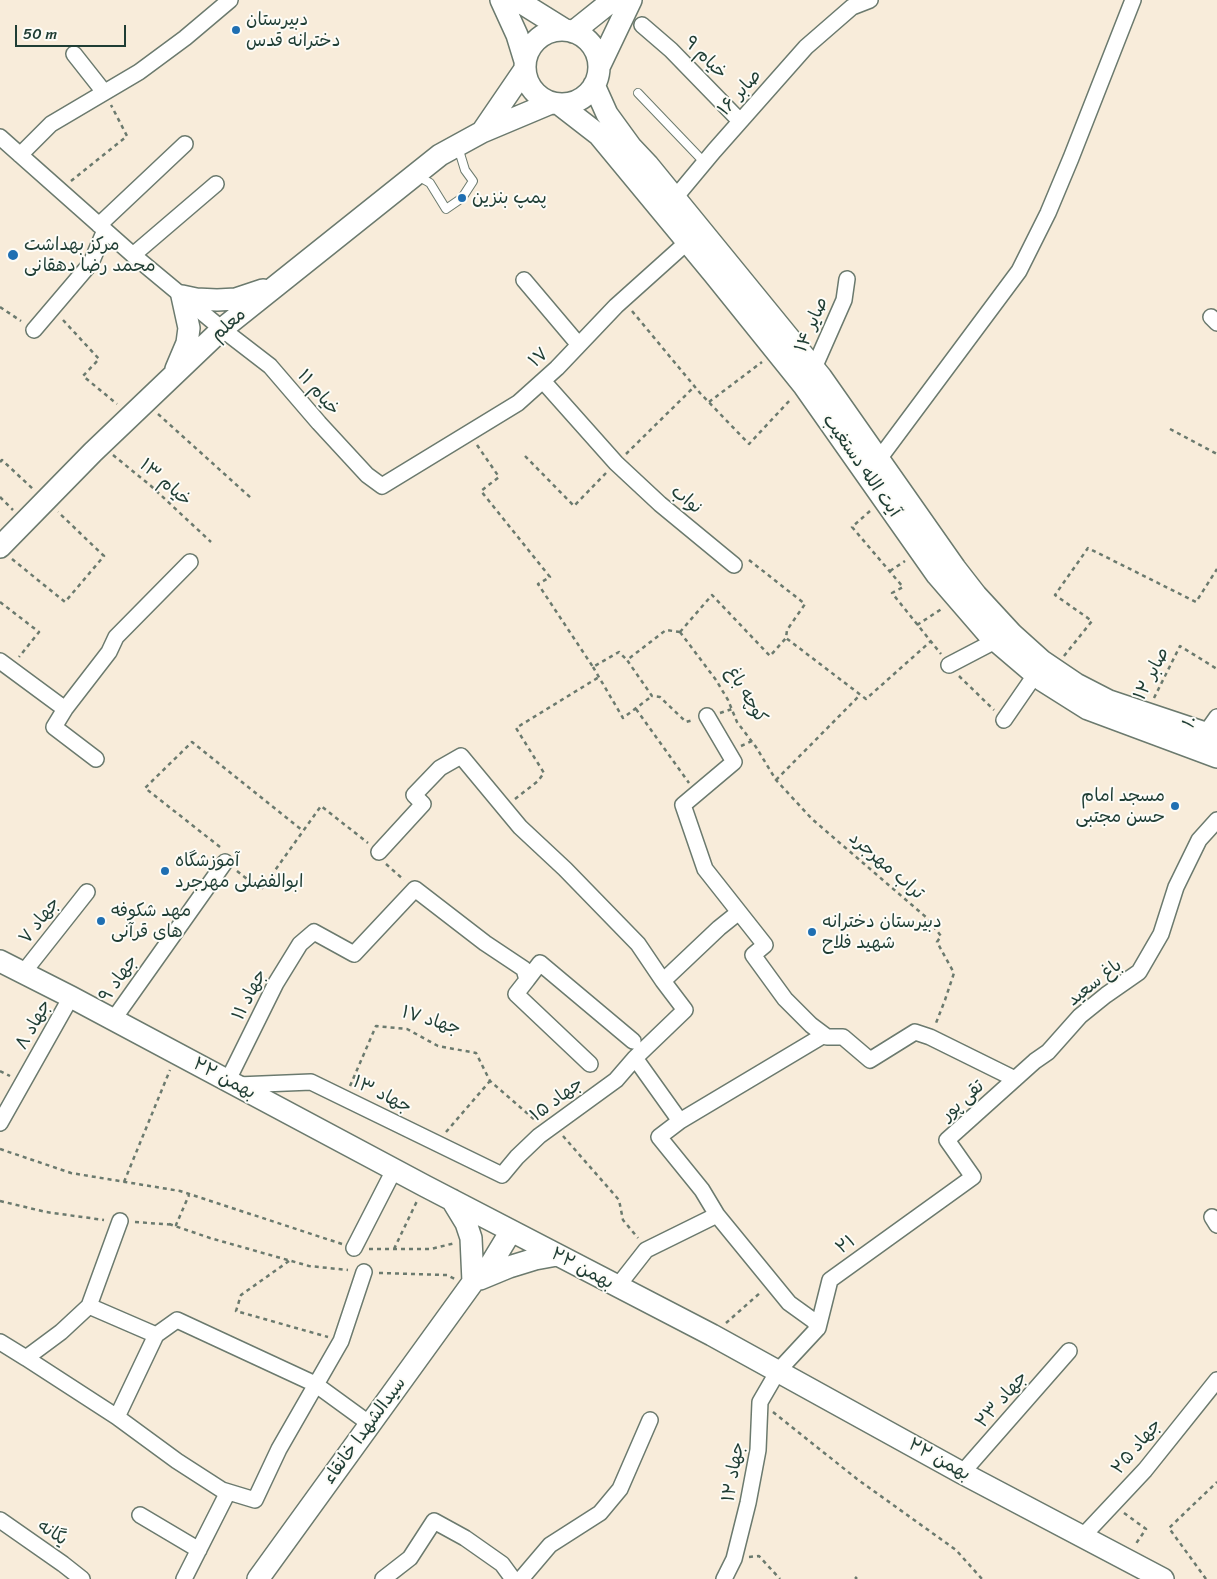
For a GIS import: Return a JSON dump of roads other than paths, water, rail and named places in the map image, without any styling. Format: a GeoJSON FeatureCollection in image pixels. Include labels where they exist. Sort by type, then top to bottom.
{"type":"FeatureCollection","features":[{"type":"Feature","properties":{"kind":"main road"},"geometry":{"type":"LineString","coordinates":[[501,0],[517,35],[530,86],[535,93],[555,103],[570,103],[579,100],[588,93],[631,0]]}},
{"type":"Feature","properties":{"kind":"main road"},"geometry":{"type":"LineString","coordinates":[[517,0],[586,40],[595,52],[596,76]]}},
{"type":"Feature","properties":{"kind":"main road"},"geometry":{"type":"LineString","coordinates":[[482,132],[525,65],[529,50],[535,42],[544,35],[554,31],[569,31],[613,0]]}},
{"type":"Feature","properties":{"kind":"main road","name":"آیت الله دستغیب"},"geometry":{"type":"LineString","coordinates":[[596,76],[606,114],[631,147],[669,205],[807,379],[871,465],[976,595],[1012,634],[1042,661],[1045,672]]}},
{"type":"Feature","properties":{"kind":"main road","name":"آیت الله دستغیب"},"geometry":{"type":"LineString","coordinates":[[555,103],[599,135],[669,205]]}},
{"type":"Feature","properties":{"kind":"main road","name":"معلم"},"geometry":{"type":"LineString","coordinates":[[4,551],[45,500],[222,329],[440,155],[482,132],[555,103]]}},
{"type":"Feature","properties":{"kind":"main road","name":"آیت الله دستغیب"},"geometry":{"type":"LineString","coordinates":[[694,236],[777,352],[807,379]]}},
{"type":"Feature","properties":{"kind":"main road"},"geometry":{"type":"LineString","coordinates":[[172,378],[188,343],[189,328],[182,296],[196,299],[236,299],[275,286]]}},
{"type":"Feature","properties":{"kind":"main road","name":"آیت الله دستغیب"},"geometry":{"type":"LineString","coordinates":[[871,465],[884,499],[937,575],[996,641],[1045,672],[1088,710],[1209,734]]}},
{"type":"Feature","properties":{"kind":"main road","name":"آیت الله دستغیب"},"geometry":{"type":"LineString","coordinates":[[1045,672],[1076,684],[1109,701],[1209,734]]}},
{"type":"Feature","properties":{"kind":"main road","name":"آیت الله دستغیب"},"geometry":{"type":"LineString","coordinates":[[1209,734],[1217,757]]}},
{"type":"Feature","properties":{"kind":"main road","name":"۲۲ بهمن"},"geometry":{"type":"LineString","coordinates":[[0,961],[778,1371],[962,1473],[1163,1579]]}},
{"type":"Feature","properties":{"kind":"main road"},"geometry":{"type":"LineString","coordinates":[[452,1200],[466,1222],[471,1238],[471,1284],[517,1265],[557,1255]]}},
{"type":"Feature","properties":{"kind":"main road","name":"سیدالشهدا خانقاء"},"geometry":{"type":"LineString","coordinates":[[258,1579],[471,1284],[475,1268],[506,1228]]}},
{"type":"Feature","properties":{"kind":"street"},"geometry":{"type":"LineString","coordinates":[[20,154],[51,124],[140,72],[185,38],[229,0]]}},
{"type":"Feature","properties":{"kind":"street","name":"صابر ۱۶"},"geometry":{"type":"LineString","coordinates":[[669,205],[740,121],[806,47],[848,4],[870,0]]}},
{"type":"Feature","properties":{"kind":"street"},"geometry":{"type":"LineString","coordinates":[[871,465],[1019,271],[1048,213],[1072,158],[1133,0]]}},
{"type":"Feature","properties":{"kind":"street","name":"خیام ۹"},"geometry":{"type":"LineString","coordinates":[[642,25],[672,50],[740,121]]}},
{"type":"Feature","properties":{"kind":"street"},"geometry":{"type":"LineString","coordinates":[[74,54],[104,92]]}},
{"type":"Feature","properties":{"kind":"street","name":"خیام ۱۱"},"geometry":{"type":"LineString","coordinates":[[0,137],[133,255],[270,366],[367,475],[382,486]]}},
{"type":"Feature","properties":{"kind":"street"},"geometry":{"type":"LineString","coordinates":[[34,330],[91,263],[102,227],[185,144]]}},
{"type":"Feature","properties":{"kind":"street"},"geometry":{"type":"LineString","coordinates":[[133,255],[216,184]]}},
{"type":"Feature","properties":{"kind":"street","name":"۱۷"},"geometry":{"type":"LineString","coordinates":[[382,486],[518,403],[623,300],[694,236]]}},
{"type":"Feature","properties":{"kind":"street","name":"صایر ۱۴"},"geometry":{"type":"LineString","coordinates":[[807,379],[844,300],[847,278]]}},
{"type":"Feature","properties":{"kind":"street"},"geometry":{"type":"LineString","coordinates":[[524,280],[579,345]]}},
{"type":"Feature","properties":{"kind":"street","name":"نواب"},"geometry":{"type":"LineString","coordinates":[[543,380],[616,463],[660,504],[734,565]]}},
{"type":"Feature","properties":{"kind":"street"},"geometry":{"type":"LineString","coordinates":[[96,759],[54,727],[65,709],[109,652],[116,637],[190,562]]}},
{"type":"Feature","properties":{"kind":"street"},"geometry":{"type":"LineString","coordinates":[[949,665],[996,641]]}},
{"type":"Feature","properties":{"kind":"street"},"geometry":{"type":"LineString","coordinates":[[5,665],[65,709]]}},
{"type":"Feature","properties":{"kind":"street"},"geometry":{"type":"LineString","coordinates":[[1004,720],[1045,672]]}},
{"type":"Feature","properties":{"kind":"street"},"geometry":{"type":"LineString","coordinates":[[707,716],[734,762],[683,804],[705,869],[764,945],[753,954],[785,998],[811,1025],[824,1035],[827,1037],[843,1037],[870,1060],[915,1032],[930,1037],[1015,1079]]}},
{"type":"Feature","properties":{"kind":"street"},"geometry":{"type":"LineString","coordinates":[[379,852],[423,804],[414,795],[440,768],[461,756],[520,827],[565,869],[638,944],[663,981],[719,928],[739,912]]}},
{"type":"Feature","properties":{"kind":"street","name":"باغ سعید"},"geometry":{"type":"LineString","coordinates":[[1015,1079],[1048,1052],[1080,1016],[1139,972],[1161,934],[1176,887],[1199,840],[1217,821]]}},
{"type":"Feature","properties":{"kind":"street","name":"جهاد ۹"},"geometry":{"type":"LineString","coordinates":[[113,1020],[225,862]]}},
{"type":"Feature","properties":{"kind":"street","name":"جهاد ۱۱"},"geometry":{"type":"LineString","coordinates":[[233,1083],[276,983],[300,944],[314,932],[354,954],[415,889],[463,924],[485,943],[524,969],[527,980]]}},
{"type":"Feature","properties":{"kind":"street","name":"جهاد ۷"},"geometry":{"type":"LineString","coordinates":[[23,973],[87,892]]}},
{"type":"Feature","properties":{"kind":"street"},"geometry":{"type":"LineString","coordinates":[[590,1064],[516,994],[540,964],[633,1041]]}},
{"type":"Feature","properties":{"kind":"street","name":"جهاد ۱۵"},"geometry":{"type":"LineString","coordinates":[[502,1175],[517,1157],[550,1128],[616,1080],[635,1058],[685,1010],[663,981]]}},
{"type":"Feature","properties":{"kind":"street","name":"جهاد ۸"},"geometry":{"type":"LineString","coordinates":[[0,1123],[71,997]]}},
{"type":"Feature","properties":{"kind":"street"},"geometry":{"type":"LineString","coordinates":[[818,1328],[814,1321],[789,1303],[717,1215],[702,1190],[659,1137],[680,1121],[824,1035]]}},
{"type":"Feature","properties":{"kind":"street"},"geometry":{"type":"LineString","coordinates":[[635,1058],[680,1121]]}},
{"type":"Feature","properties":{"kind":"street","name":"تقی پور"},"geometry":{"type":"LineString","coordinates":[[973,1177],[947,1140],[1015,1079]]}},
{"type":"Feature","properties":{"kind":"street","name":"جهاد ۱۳"},"geometry":{"type":"LineString","coordinates":[[233,1083],[311,1082],[502,1175]]}},
{"type":"Feature","properties":{"kind":"street"},"geometry":{"type":"LineString","coordinates":[[354,1248],[394,1170]]}},
{"type":"Feature","properties":{"kind":"street","name":"۲۱"},"geometry":{"type":"LineString","coordinates":[[778,1371],[818,1328],[830,1280],[973,1177]]}},
{"type":"Feature","properties":{"kind":"street"},"geometry":{"type":"LineString","coordinates":[[617,1287],[646,1250],[717,1215]]}},
{"type":"Feature","properties":{"kind":"street"},"geometry":{"type":"LineString","coordinates":[[26,1358],[62,1332],[90,1306],[120,1221]]}},
{"type":"Feature","properties":{"kind":"street"},"geometry":{"type":"LineString","coordinates":[[0,1342],[117,1417],[177,1462],[222,1490],[255,1500],[279,1448],[340,1341],[364,1272]]}},
{"type":"Feature","properties":{"kind":"street"},"geometry":{"type":"LineString","coordinates":[[90,1306],[156,1335]]}},
{"type":"Feature","properties":{"kind":"street"},"geometry":{"type":"LineString","coordinates":[[117,1417],[156,1335],[177,1320],[315,1384],[370,1424]]}},
{"type":"Feature","properties":{"kind":"street","name":"جهاد ۲۳"},"geometry":{"type":"LineString","coordinates":[[962,1473],[1070,1351]]}},
{"type":"Feature","properties":{"kind":"street","name":"جهاد ۱۲"},"geometry":{"type":"LineString","coordinates":[[724,1579],[734,1559],[748,1503],[758,1450],[760,1402],[778,1371]]}},
{"type":"Feature","properties":{"kind":"street","name":"جهاد ۲۵"},"geometry":{"type":"LineString","coordinates":[[1083,1536],[1145,1470],[1217,1380]]}},
{"type":"Feature","properties":{"kind":"street"},"geometry":{"type":"LineString","coordinates":[[521,1579],[550,1545],[600,1514],[620,1489],[650,1420]]}},
{"type":"Feature","properties":{"kind":"street"},"geometry":{"type":"LineString","coordinates":[[184,1579],[228,1492]]}},
{"type":"Feature","properties":{"kind":"street"},"geometry":{"type":"LineString","coordinates":[[140,1516],[199,1550]]}},
{"type":"Feature","properties":{"kind":"street","name":"یگانه"},"geometry":{"type":"LineString","coordinates":[[0,1520],[82,1579]]}},
{"type":"Feature","properties":{"kind":"street"},"geometry":{"type":"LineString","coordinates":[[383,1579],[410,1558],[434,1521],[465,1538],[502,1564],[513,1579]]}},
{"type":"Feature","properties":{"kind":"lane"},"geometry":{"type":"LineString","coordinates":[[638,93],[704,162]]}},
{"type":"Feature","properties":{"kind":"lane"},"geometry":{"type":"LineString","coordinates":[[417,175],[430,183],[446,209],[462,198],[472,181],[465,170],[458,146]]}},
{"type":"Feature","properties":{"kind":"place","name":"دبیرستان دخترانه قدس"},"geometry":{"type":"Point","coordinates":[236,30]}},
{"type":"Feature","properties":{"kind":"place","name":"پمپ بنزین"},"geometry":{"type":"Point","coordinates":[462,198]}},
{"type":"Feature","properties":{"kind":"place","name":"مرکز بهداشت محمد رضا دهقانی"},"geometry":{"type":"Point","coordinates":[13,255]}},
{"type":"Feature","properties":{"kind":"place","name":"مسجد امام حسن مجتبی"},"geometry":{"type":"Point","coordinates":[1175,806]}},
{"type":"Feature","properties":{"kind":"place","name":"آموزشگاه ابوالفضلی مهرجرد"},"geometry":{"type":"Point","coordinates":[165,871]}},
{"type":"Feature","properties":{"kind":"place","name":"مهد شکوفه های قرآنی"},"geometry":{"type":"Point","coordinates":[101,921]}},
{"type":"Feature","properties":{"kind":"place","name":"دبیرستان دخترانه شهید فلاح"},"geometry":{"type":"Point","coordinates":[812,932]}}]}
